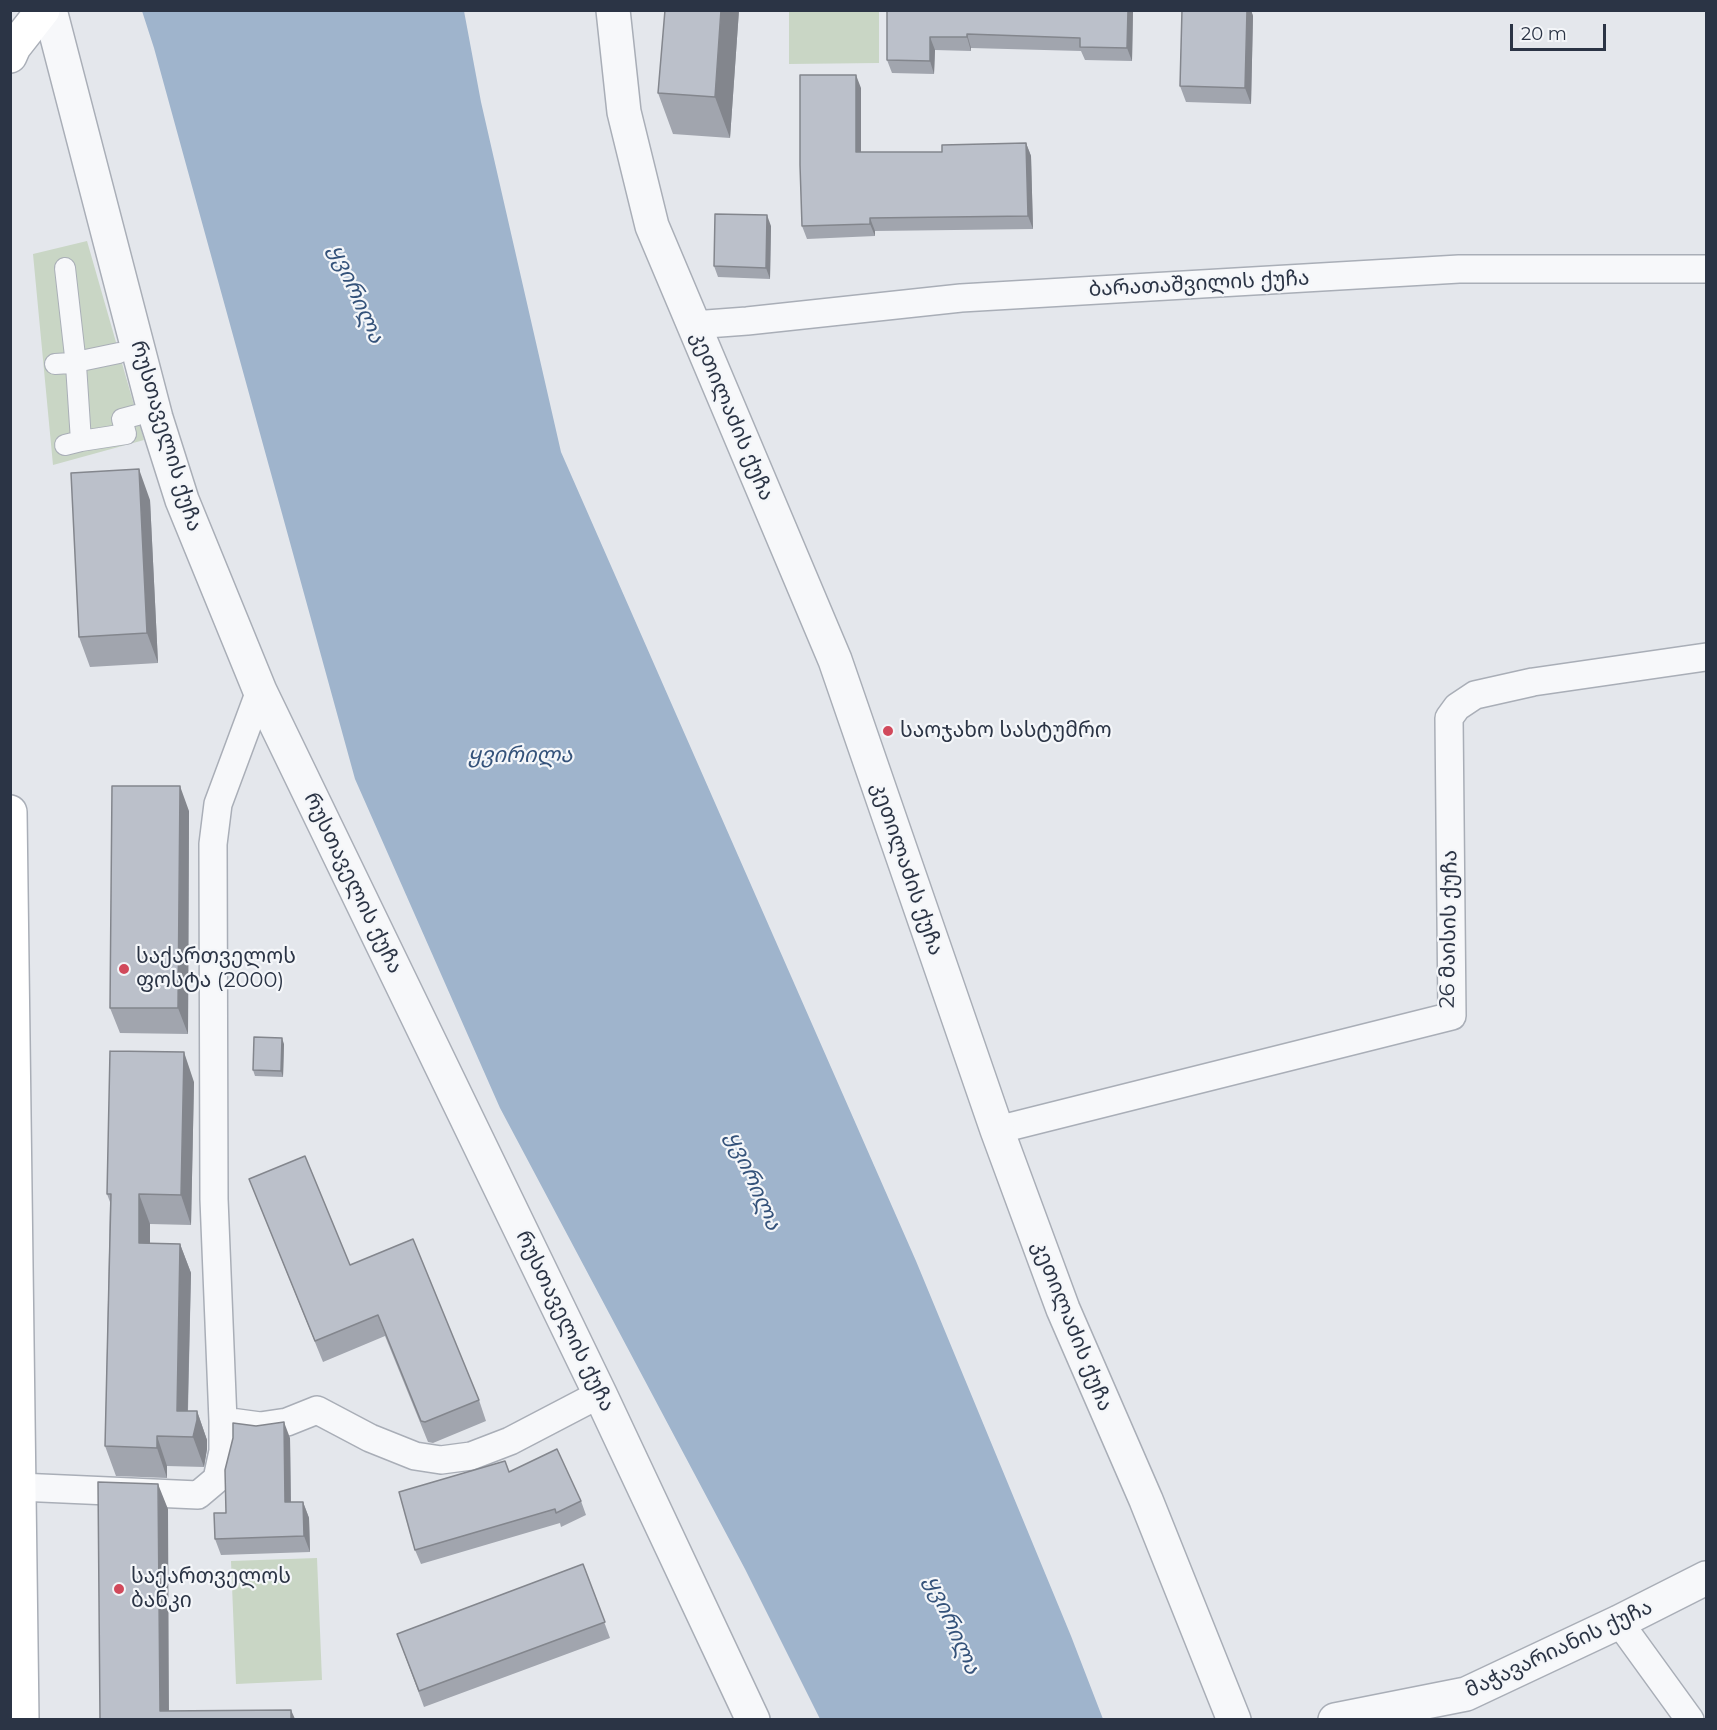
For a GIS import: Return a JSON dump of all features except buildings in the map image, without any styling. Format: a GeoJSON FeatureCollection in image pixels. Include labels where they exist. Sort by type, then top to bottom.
{"type":"FeatureCollection","features":[{"type":"Feature","properties":{"kind":"main road"},"geometry":{"type":"LineString","coordinates":[[10,56],[14,47],[43,10]]}},
{"type":"Feature","properties":{"kind":"main road"},"geometry":{"type":"LineString","coordinates":[[10,812],[22,1719]]}},
{"type":"Feature","properties":{"kind":"street","name":"რუსთაველის ქუჩა"},"geometry":{"type":"LineString","coordinates":[[50,10],[156,418],[182,500],[260,691],[600,1394],[753,1719]]}},
{"type":"Feature","properties":{"kind":"street","name":"კეთილაძის ქუჩა"},"geometry":{"type":"LineString","coordinates":[[613,10],[624,112],[652,226],[835,660],[997,1131],[1063,1309],[1146,1500],[1234,1719]]}},
{"type":"Feature","properties":{"kind":"street"},"geometry":{"type":"LineString","coordinates":[[65,268],[76,362],[73,443],[126,434],[122,418],[137,416]]}},
{"type":"Feature","properties":{"kind":"street","name":"ბარათაშვილის ქუჩა"},"geometry":{"type":"LineString","coordinates":[[693,324],[747,321],[961,298],[1448,269],[1707,269]]}},
{"type":"Feature","properties":{"kind":"street"},"geometry":{"type":"LineString","coordinates":[[55,364],[119,353]]}},
{"type":"Feature","properties":{"kind":"street","name":"26 მაისის ქუჩა"},"geometry":{"type":"LineString","coordinates":[[997,1131],[1452,1016],[1449,718],[1457,707],[1475,695],[1533,682],[1707,657]]}},
{"type":"Feature","properties":{"kind":"street"},"geometry":{"type":"LineString","coordinates":[[19,1487],[198,1495],[217,1479],[223,1451],[223,1421],[214,1199],[213,844],[218,804],[260,691]]}},
{"type":"Feature","properties":{"kind":"street"},"geometry":{"type":"LineString","coordinates":[[223,1421],[260,1426],[287,1422],[317,1410],[388,1445],[416,1456],[441,1460],[471,1456],[510,1441],[600,1394]]}},
{"type":"Feature","properties":{"kind":"street","name":"მაჭავარიანის ქუჩა"},"geometry":{"type":"LineString","coordinates":[[1335,1719],[1466,1694],[1707,1578]]}},
{"type":"Feature","properties":{"kind":"street"},"geometry":{"type":"LineString","coordinates":[[1619,1622],[1690,1719]]}},
{"type":"Feature","properties":{"kind":"green space"},"geometry":{"type":"Polygon","coordinates":[[[789,11],[879,11],[879,63],[789,64],[789,11]]]}},
{"type":"Feature","properties":{"kind":"green space"},"geometry":{"type":"Polygon","coordinates":[[[87,241],[144,440],[53,465],[33,254],[87,241]]]}},
{"type":"Feature","properties":{"kind":"green space"},"geometry":{"type":"Polygon","coordinates":[[[317,1558],[322,1680],[236,1684],[231,1561],[317,1558]]]}},
{"type":"Feature","properties":{"kind":"water","name":"ყვირილა"},"geometry":{"type":"Polygon","coordinates":[[[142,11],[464,11],[481,102],[561,452],[916,1261],[1103,1719],[820,1719],[745,1569],[500,1108],[355,779],[142,11]]]}},
{"type":"Feature","properties":{"kind":"place","name":"საოჯახო სასტუმრო"},"geometry":{"type":"Point","coordinates":[888,731]}},
{"type":"Feature","properties":{"kind":"place","name":"საქართველოს ფოსტა (2000)"},"geometry":{"type":"Point","coordinates":[124,969]}},
{"type":"Feature","properties":{"kind":"place","name":"საქართველოს ბანკი"},"geometry":{"type":"Point","coordinates":[119,1589]}}]}
